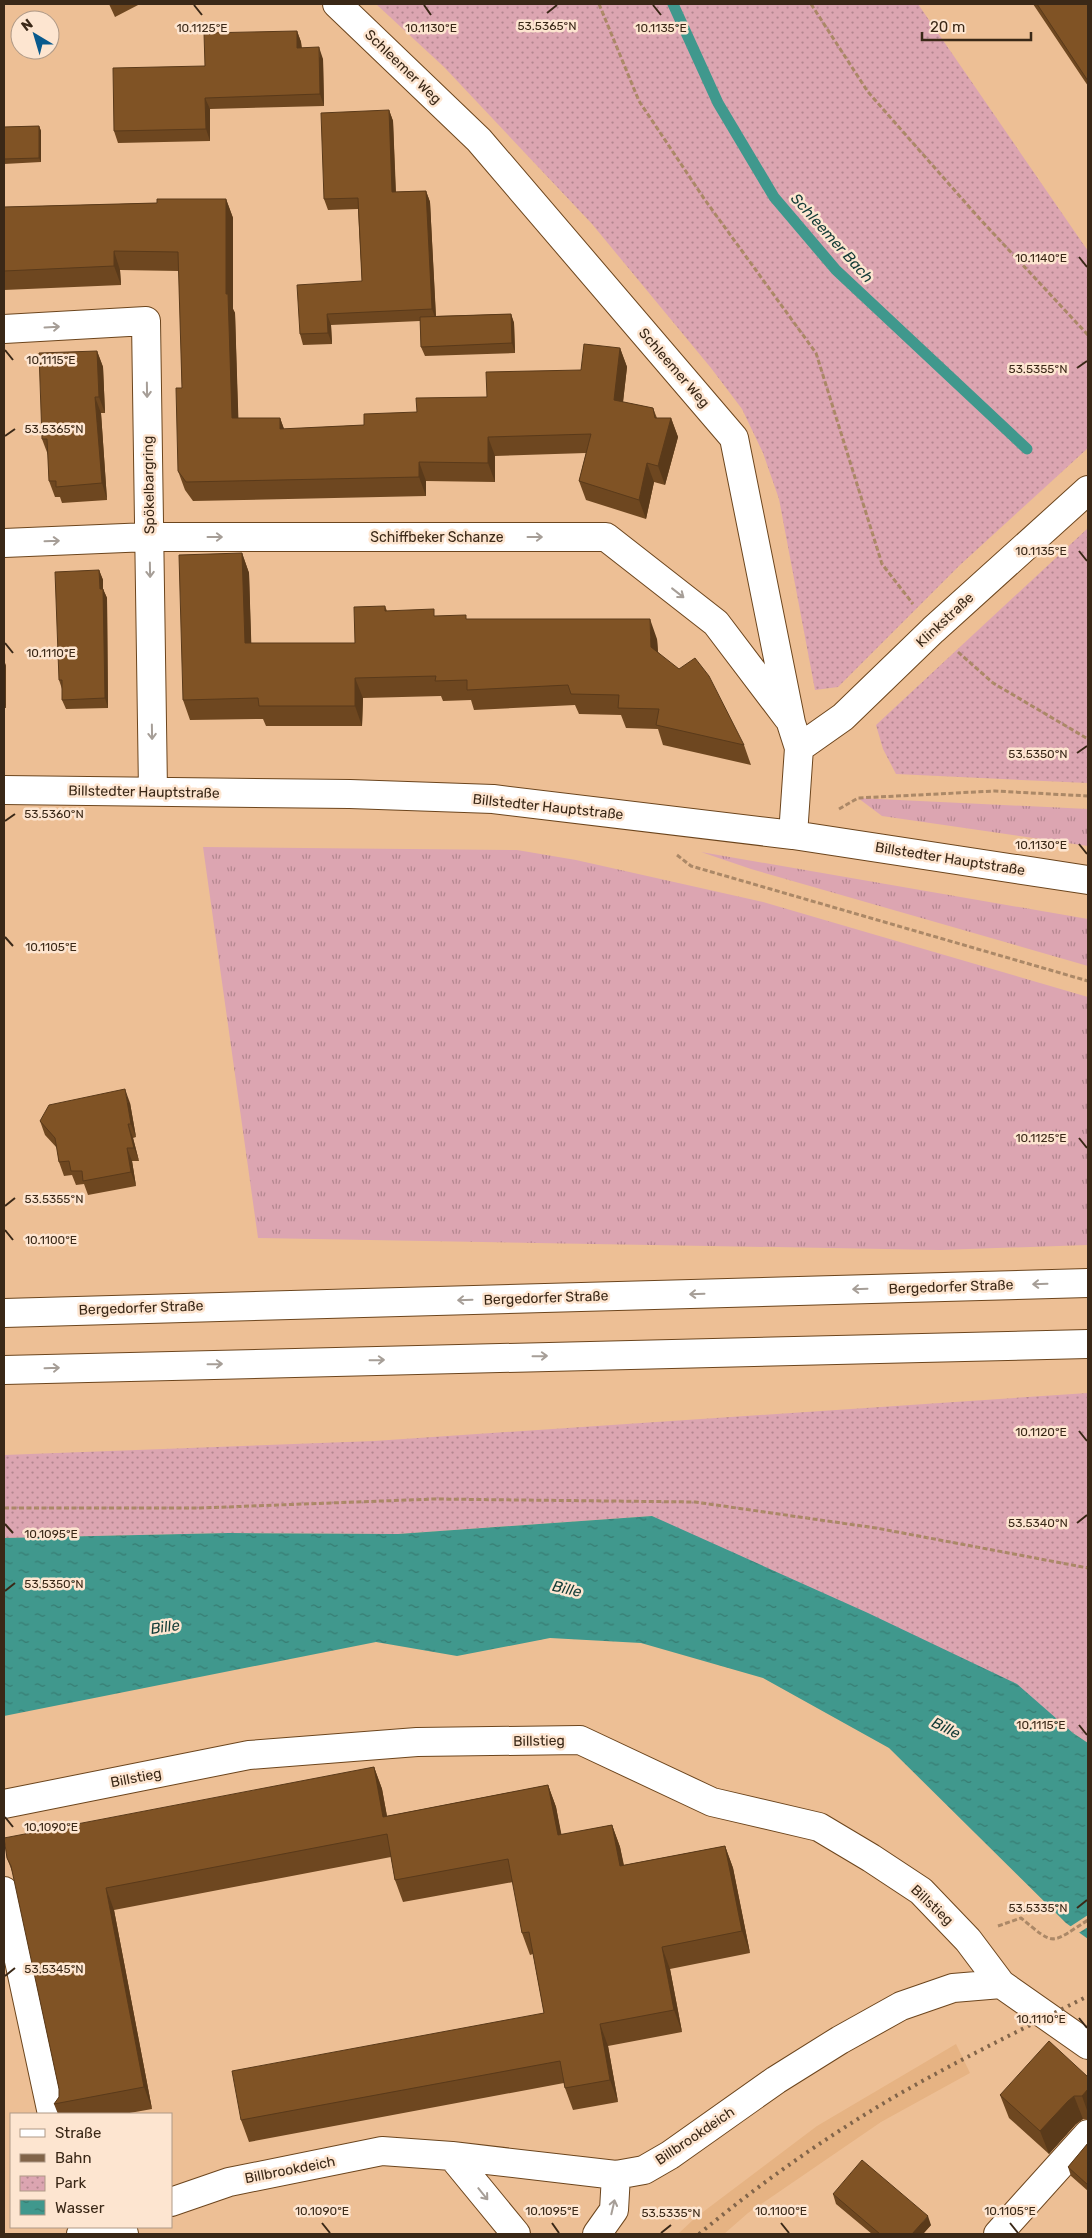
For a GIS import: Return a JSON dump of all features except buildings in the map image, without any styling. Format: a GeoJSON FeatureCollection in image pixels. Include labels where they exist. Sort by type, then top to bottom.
{"type":"FeatureCollection","features":[{"type":"Feature","properties":{"kind":"main road","name":"Schleemer Weg"},"geometry":{"type":"LineString","coordinates":[[337,4],[479,140],[734,438],[795,735],[793,836]]}},
{"type":"Feature","properties":{"kind":"main road","name":"Spökelbargring"},"geometry":{"type":"LineString","coordinates":[[4,329],[146,321],[152,791]]}},
{"type":"Feature","properties":{"kind":"main road","name":"Klinkstraße"},"geometry":{"type":"LineString","coordinates":[[795,735],[843,717],[934,630],[1088,490]]}},
{"type":"Feature","properties":{"kind":"main road","name":"Schiffbeker Schanze"},"geometry":{"type":"LineString","coordinates":[[4,543],[150,538],[606,537],[716,623],[795,735]]}},
{"type":"Feature","properties":{"kind":"main road","name":"Billstedter Hauptstraße"},"geometry":{"type":"LineString","coordinates":[[4,790],[350,794],[493,799],[793,836],[1088,880]]}},
{"type":"Feature","properties":{"kind":"main road","name":"Bergedorfer Straße"},"geometry":{"type":"LineString","coordinates":[[4,1313],[1088,1283]]}},
{"type":"Feature","properties":{"kind":"main road"},"geometry":{"type":"LineString","coordinates":[[4,1370],[1088,1344]]}},
{"type":"Feature","properties":{"kind":"main road","name":"Billstieg"},"geometry":{"type":"LineString","coordinates":[[4,1804],[250,1755],[416,1742],[580,1740],[712,1802],[819,1827],[921,1891],[968,1940],[1001,1984]]}},
{"type":"Feature","properties":{"kind":"main road"},"geometry":{"type":"LineString","coordinates":[[4,1891],[52,2113]]}},
{"type":"Feature","properties":{"kind":"main road"},"geometry":{"type":"LineString","coordinates":[[1001,1984],[1088,2045]]}},
{"type":"Feature","properties":{"kind":"main road","name":"Billbrookdeich"},"geometry":{"type":"LineString","coordinates":[[172,2202],[229,2182],[382,2151],[452,2156],[616,2175],[644,2170],[776,2080],[840,2040],[901,2006],[953,1988],[1001,1984]]}},
{"type":"Feature","properties":{"kind":"main road"},"geometry":{"type":"LineString","coordinates":[[998,2234],[1088,2134]]}},
{"type":"Feature","properties":{"kind":"main road"},"geometry":{"type":"LineString","coordinates":[[452,2156],[516,2234]]}},
{"type":"Feature","properties":{"kind":"main road"},"geometry":{"type":"LineString","coordinates":[[597,2234],[614,2210],[616,2175]]}},
{"type":"Feature","properties":{"kind":"main road"},"geometry":{"type":"LineString","coordinates":[[81,2234],[98,2228]]}},
{"type":"Feature","properties":{"kind":"path"},"geometry":{"type":"LineString","coordinates":[[600,4],[639,101],[705,200],[816,352],[882,564],[934,630],[993,683],[1088,738]]}},
{"type":"Feature","properties":{"kind":"path"},"geometry":{"type":"LineString","coordinates":[[812,4],[868,92],[979,218],[1088,334]]}},
{"type":"Feature","properties":{"kind":"path"},"geometry":{"type":"LineString","coordinates":[[793,836],[858,798],[996,791],[1088,796]]}},
{"type":"Feature","properties":{"kind":"path"},"geometry":{"type":"LineString","coordinates":[[747,883],[1088,981]]}},
{"type":"Feature","properties":{"kind":"path"},"geometry":{"type":"LineString","coordinates":[[4,1508],[200,1508],[434,1499],[695,1502],[876,1528],[1088,1568]]}},
{"type":"Feature","properties":{"kind":"path"},"geometry":{"type":"LineString","coordinates":[[968,1940],[1021,1918],[1047,1939],[1058,1939],[1088,1920]]}},
{"type":"Feature","properties":{"kind":"shaded area"},"geometry":{"type":"Polygon","coordinates":[[[956,2044],[970,2073],[881,2122],[748,2213],[724,2234],[678,2234],[695,2218],[817,2126],[956,2044]]]}},
{"type":"Feature","properties":{"kind":"green space"},"geometry":{"type":"Polygon","coordinates":[[[376,4],[918,4],[1088,251],[1088,448],[960,565],[838,687],[815,690],[779,499],[763,453],[742,409],[711,368],[592,224],[444,67],[376,4]]]}},
{"type":"Feature","properties":{"kind":"green space"},"geometry":{"type":"Polygon","coordinates":[[[1088,528],[1088,783],[896,774],[883,749],[876,725],[1088,528]]]}},
{"type":"Feature","properties":{"kind":"green space"},"geometry":{"type":"Polygon","coordinates":[[[858,798],[1088,809],[1088,846],[882,816],[858,798]]]}},
{"type":"Feature","properties":{"kind":"green space"},"geometry":{"type":"Polygon","coordinates":[[[203,847],[517,850],[576,860],[763,902],[1088,997],[1088,1245],[940,1250],[258,1238],[203,847]]]}},
{"type":"Feature","properties":{"kind":"green space"},"geometry":{"type":"Polygon","coordinates":[[[701,852],[1088,919],[1088,966],[751,869],[701,852]]]}},
{"type":"Feature","properties":{"kind":"green space"},"geometry":{"type":"Polygon","coordinates":[[[1088,1393],[1088,1743],[1073,1733],[652,1516],[398,1534],[229,1533],[4,1538],[4,1455],[374,1441],[1088,1393]]]}},
{"type":"Feature","properties":{"kind":"water","name":"Bille"},"geometry":{"type":"Polygon","coordinates":[[[652,1516],[868,1613],[1017,1684],[1073,1733],[1088,1743],[1088,1939],[1066,1923],[889,1748],[763,1678],[641,1643],[550,1638],[457,1656],[376,1642],[4,1716],[4,1538],[229,1533],[398,1534],[652,1516]]]}},
{"type":"Feature","properties":{"kind":"pier"},"geometry":{"type":"Polygon","coordinates":[[[1088,1915],[1088,1927],[1077,1934],[1068,1928],[1088,1915]]]}},
{"type":"Feature","properties":{"kind":"waterway","name":"Schleemer Bach"},"geometry":{"type":"LineString","coordinates":[[673,4],[718,103],[774,197],[836,270],[1027,449]]}},
{"type":"Feature","properties":{"kind":"railway"},"geometry":{"type":"LineString","coordinates":[[699,2234],[791,2163],[864,2115],[938,2072],[1088,1996]]}}]}
